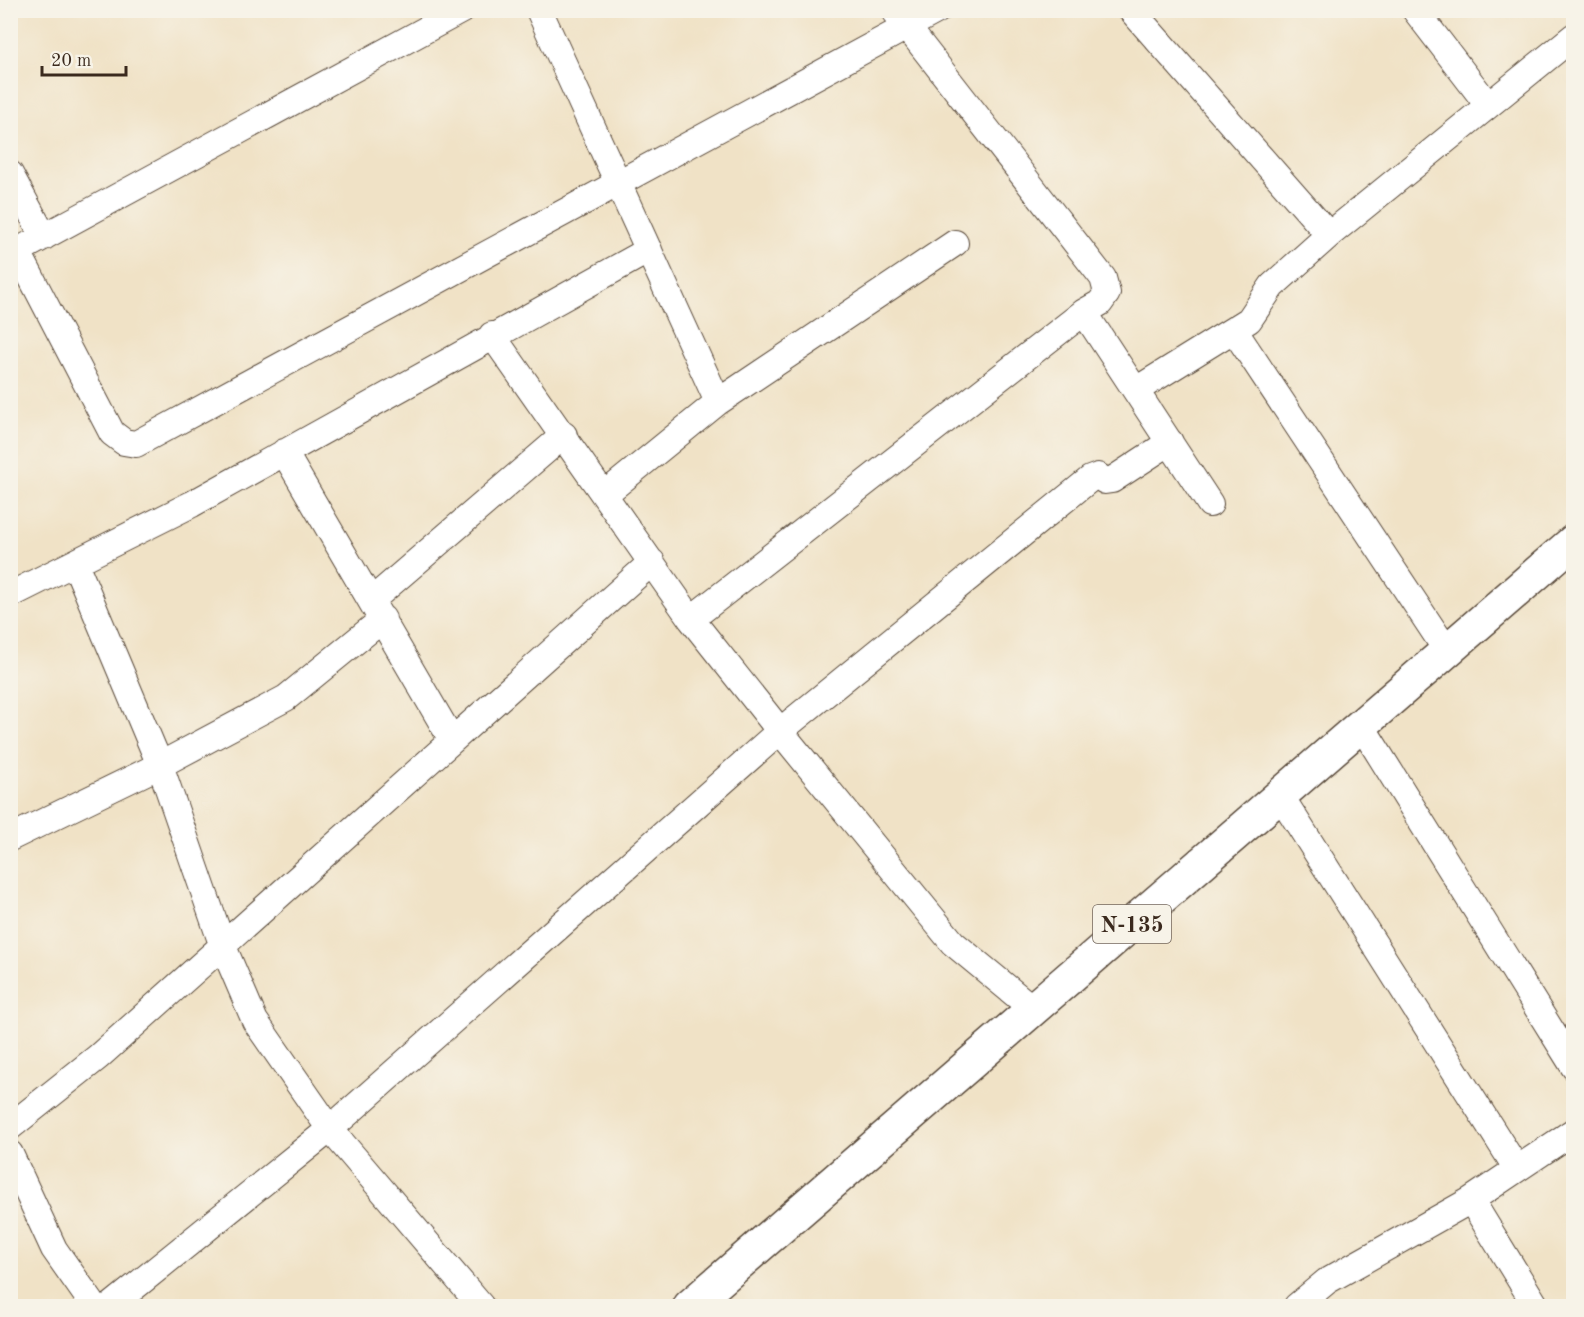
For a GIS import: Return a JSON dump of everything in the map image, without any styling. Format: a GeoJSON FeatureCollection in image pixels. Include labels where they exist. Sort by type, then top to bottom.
{"type":"FeatureCollection","features":[{"type":"Feature","properties":{"kind":"highway","name":"N-135"},"geometry":{"type":"LineString","coordinates":[[690,1306],[1447,651],[1569,554]]}},
{"type":"Feature","properties":{"kind":"street"},"geometry":{"type":"LineString","coordinates":[[462,10],[14,254],[112,433],[124,442],[136,444],[618,183],[899,19],[938,10]]}},
{"type":"Feature","properties":{"kind":"street"},"geometry":{"type":"LineString","coordinates":[[540,10],[718,402]]}},
{"type":"Feature","properties":{"kind":"street"},"geometry":{"type":"LineString","coordinates":[[1131,10],[1329,235]]}},
{"type":"Feature","properties":{"kind":"street"},"geometry":{"type":"LineString","coordinates":[[1415,10],[1488,105]]}},
{"type":"Feature","properties":{"kind":"street"},"geometry":{"type":"LineString","coordinates":[[691,618],[1084,312],[1100,303],[1107,293],[1103,278],[899,19]]}},
{"type":"Feature","properties":{"kind":"street"},"geometry":{"type":"LineString","coordinates":[[1136,390],[1249,320],[1272,286],[1329,235],[1574,36]]}},
{"type":"Feature","properties":{"kind":"street"},"geometry":{"type":"LineString","coordinates":[[10,174],[44,237]]}},
{"type":"Feature","properties":{"kind":"street"},"geometry":{"type":"LineString","coordinates":[[605,494],[718,402],[955,243]]}},
{"type":"Feature","properties":{"kind":"street"},"geometry":{"type":"LineString","coordinates":[[10,595],[192,504],[492,335],[649,250]]}},
{"type":"Feature","properties":{"kind":"street"},"geometry":{"type":"LineString","coordinates":[[1084,312],[1210,504]]}},
{"type":"Feature","properties":{"kind":"street"},"geometry":{"type":"LineString","coordinates":[[1234,330],[1447,651]]}},
{"type":"Feature","properties":{"kind":"street"},"geometry":{"type":"LineString","coordinates":[[492,335],[691,618],[780,731],[953,943],[1033,1009]]}},
{"type":"Feature","properties":{"kind":"street"},"geometry":{"type":"LineString","coordinates":[[10,838],[160,765],[285,698],[564,435]]}},
{"type":"Feature","properties":{"kind":"street"},"geometry":{"type":"LineString","coordinates":[[111,1306],[330,1129],[780,731],[1090,479],[1098,476],[1106,481],[1112,480],[1170,442]]}},
{"type":"Feature","properties":{"kind":"street"},"geometry":{"type":"LineString","coordinates":[[284,452],[378,609],[452,740]]}},
{"type":"Feature","properties":{"kind":"street"},"geometry":{"type":"LineString","coordinates":[[10,1127],[98,1057],[652,562]]}},
{"type":"Feature","properties":{"kind":"street"},"geometry":{"type":"LineString","coordinates":[[75,563],[160,765],[222,944],[255,1021],[330,1129],[481,1306]]}},
{"type":"Feature","properties":{"kind":"street"},"geometry":{"type":"LineString","coordinates":[[1361,725],[1574,1067]]}},
{"type":"Feature","properties":{"kind":"street"},"geometry":{"type":"LineString","coordinates":[[1280,795],[1517,1169]]}},
{"type":"Feature","properties":{"kind":"street"},"geometry":{"type":"LineString","coordinates":[[1297,1306],[1327,1281],[1471,1200],[1574,1131]]}},
{"type":"Feature","properties":{"kind":"street"},"geometry":{"type":"LineString","coordinates":[[10,1154],[54,1249],[94,1306]]}},
{"type":"Feature","properties":{"kind":"street"},"geometry":{"type":"LineString","coordinates":[[1471,1200],[1536,1306]]}}]}
